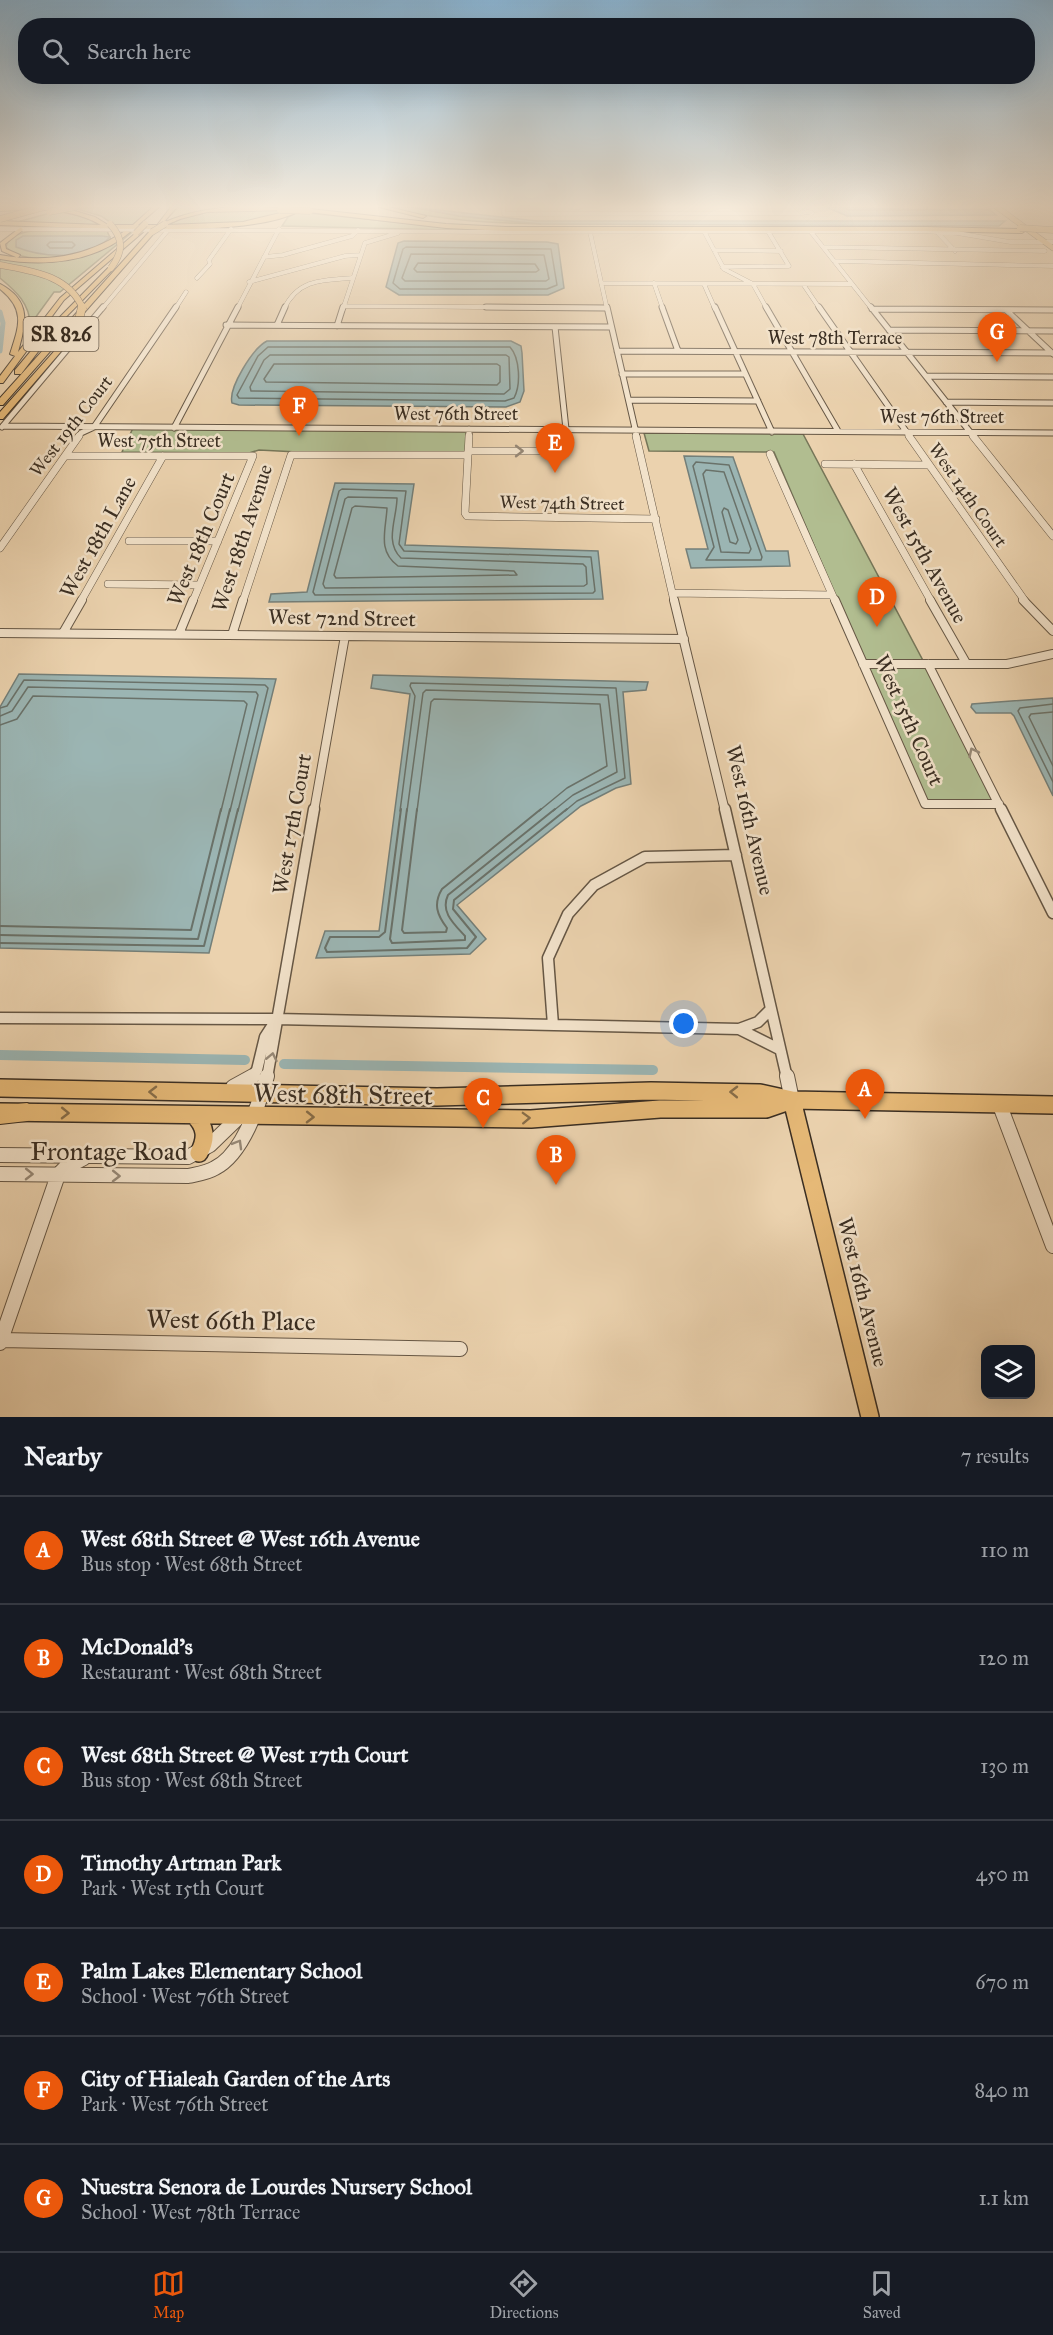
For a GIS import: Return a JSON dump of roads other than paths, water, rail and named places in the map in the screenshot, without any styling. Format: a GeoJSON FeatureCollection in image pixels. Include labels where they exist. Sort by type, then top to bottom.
{"type":"FeatureCollection","features":[{"type":"Feature","properties":{"kind":"highway"},"geometry":{"type":"LineString","coordinates":[[0,417],[69,336],[78,324],[83,309],[73,290],[47,276],[35,273]]}},
{"type":"Feature","properties":{"kind":"highway","name":"SR 826"},"geometry":{"type":"LineString","coordinates":[[0,372],[62,295],[87,273]]}},
{"type":"Feature","properties":{"kind":"highway"},"geometry":{"type":"LineString","coordinates":[[0,383],[62,300],[90,273]]}},
{"type":"Feature","properties":{"kind":"highway"},"geometry":{"type":"LineString","coordinates":[[0,383],[45,329],[103,273]]}},
{"type":"Feature","properties":{"kind":"highway"},"geometry":{"type":"LineString","coordinates":[[0,393],[58,322],[103,273]]}},
{"type":"Feature","properties":{"kind":"highway","name":"SR 826"},"geometry":{"type":"LineString","coordinates":[[0,404],[116,273]]}},
{"type":"Feature","properties":{"kind":"highway"},"geometry":{"type":"LineString","coordinates":[[0,281],[8,286],[21,308],[23,319],[14,354]]}},
{"type":"Feature","properties":{"kind":"highway"},"geometry":{"type":"LineString","coordinates":[[0,286],[13,296]]}},
{"type":"Feature","properties":{"kind":"highway"},"geometry":{"type":"LineString","coordinates":[[0,1113],[27,1112]]}},
{"type":"Feature","properties":{"kind":"main road","name":"West 68th Street"},"geometry":{"type":"LineString","coordinates":[[0,1088],[480,1096],[651,1091],[760,1093],[792,1100],[1053,1105]]}},
{"type":"Feature","properties":{"kind":"main road","name":"West 68th Street"},"geometry":{"type":"LineString","coordinates":[[27,1112],[531,1119],[660,1109],[766,1109],[792,1100]]}},
{"type":"Feature","properties":{"kind":"main road","name":"West 16th Avenue"},"geometry":{"type":"LineString","coordinates":[[792,1100],[870,1417]]}},
{"type":"Feature","properties":{"kind":"main road"},"geometry":{"type":"LineString","coordinates":[[194,1115],[203,1123],[206,1130],[206,1140],[199,1153]]}},
{"type":"Feature","properties":{"kind":"street"},"geometry":{"type":"LineString","coordinates":[[1,428],[127,273]]}},
{"type":"Feature","properties":{"kind":"street"},"geometry":{"type":"LineString","coordinates":[[197,278],[202,273]]}},
{"type":"Feature","properties":{"kind":"street"},"geometry":{"type":"LineString","coordinates":[[174,428],[254,273]]}},
{"type":"Feature","properties":{"kind":"street"},"geometry":{"type":"LineString","coordinates":[[249,282],[282,273]]}},
{"type":"Feature","properties":{"kind":"street"},"geometry":{"type":"LineString","coordinates":[[337,326],[354,273]]}},
{"type":"Feature","properties":{"kind":"street","name":"West 16th Avenue"},"geometry":{"type":"LineString","coordinates":[[599,273],[792,1100]]}},
{"type":"Feature","properties":{"kind":"street"},"geometry":{"type":"LineString","coordinates":[[733,273],[753,284],[838,431]]}},
{"type":"Feature","properties":{"kind":"street"},"geometry":{"type":"LineString","coordinates":[[843,273],[1053,536]]}},
{"type":"Feature","properties":{"kind":"street"},"geometry":{"type":"LineString","coordinates":[[278,325],[293,292],[298,288],[330,279],[352,279]]}},
{"type":"Feature","properties":{"kind":"street"},"geometry":{"type":"LineString","coordinates":[[601,283],[851,284]]}},
{"type":"Feature","properties":{"kind":"street"},"geometry":{"type":"LineString","coordinates":[[654,283],[678,351]]}},
{"type":"Feature","properties":{"kind":"street"},"geometry":{"type":"LineString","coordinates":[[704,284],[772,432]]}},
{"type":"Feature","properties":{"kind":"street","name":"West 14th Court"},"geometry":{"type":"LineString","coordinates":[[802,284],[1027,605],[1053,631]]}},
{"type":"Feature","properties":{"kind":"street","name":"West 19th Court"},"geometry":{"type":"LineString","coordinates":[[0,548],[81,433],[94,427],[186,292]]}},
{"type":"Feature","properties":{"kind":"street"},"geometry":{"type":"LineString","coordinates":[[343,306],[607,308]]}},
{"type":"Feature","properties":{"kind":"street"},"geometry":{"type":"LineString","coordinates":[[872,309],[1053,310]]}},
{"type":"Feature","properties":{"kind":"street"},"geometry":{"type":"LineString","coordinates":[[1006,310],[1052,353]]}},
{"type":"Feature","properties":{"kind":"street"},"geometry":{"type":"LineString","coordinates":[[226,325],[611,327]]}},
{"type":"Feature","properties":{"kind":"street"},"geometry":{"type":"LineString","coordinates":[[555,327],[566,429]]}},
{"type":"Feature","properties":{"kind":"street"},"geometry":{"type":"LineString","coordinates":[[889,330],[1053,331]]}},
{"type":"Feature","properties":{"kind":"street","name":"West 78th Terrace"},"geometry":{"type":"LineString","coordinates":[[617,351],[1052,353]]}},
{"type":"Feature","properties":{"kind":"street"},"geometry":{"type":"LineString","coordinates":[[622,374],[745,374]]}},
{"type":"Feature","properties":{"kind":"street"},"geometry":{"type":"LineString","coordinates":[[926,376],[1053,377]]}},
{"type":"Feature","properties":{"kind":"street"},"geometry":{"type":"LineString","coordinates":[[629,400],[758,401]]}},
{"type":"Feature","properties":{"kind":"street"},"geometry":{"type":"LineString","coordinates":[[946,402],[1053,403]]}},
{"type":"Feature","properties":{"kind":"street","name":"West 76th Street"},"geometry":{"type":"LineString","coordinates":[[1,428],[1053,432]]}},
{"type":"Feature","properties":{"kind":"street"},"geometry":{"type":"LineString","coordinates":[[469,429],[468,453],[546,451],[551,446],[550,429]]}},
{"type":"Feature","properties":{"kind":"street","name":"West 18th Avenue"},"geometry":{"type":"LineString","coordinates":[[232,635],[291,455],[468,453]]}},
{"type":"Feature","properties":{"kind":"street","name":"West 74th Street"},"geometry":{"type":"LineString","coordinates":[[468,453],[465,513],[467,516],[656,519]]}},
{"type":"Feature","properties":{"kind":"street","name":"West 15th Court"},"geometry":{"type":"LineString","coordinates":[[770,454],[926,804],[999,804]]}},
{"type":"Feature","properties":{"kind":"street","name":"West 75th Street"},"geometry":{"type":"LineString","coordinates":[[65,456],[253,456]]}},
{"type":"Feature","properties":{"kind":"street","name":"West 18th Lane"},"geometry":{"type":"LineString","coordinates":[[63,633],[163,456]]}},
{"type":"Feature","properties":{"kind":"street","name":"West 18th Court"},"geometry":{"type":"LineString","coordinates":[[179,634],[253,456]]}},
{"type":"Feature","properties":{"kind":"street"},"geometry":{"type":"LineString","coordinates":[[825,464],[927,465]]}},
{"type":"Feature","properties":{"kind":"street","name":"West 15th Avenue"},"geometry":{"type":"LineString","coordinates":[[854,464],[966,663]]}},
{"type":"Feature","properties":{"kind":"street"},"geometry":{"type":"LineString","coordinates":[[129,541],[218,541]]}},
{"type":"Feature","properties":{"kind":"street"},"geometry":{"type":"LineString","coordinates":[[108,584],[199,585]]}},
{"type":"Feature","properties":{"kind":"street"},"geometry":{"type":"LineString","coordinates":[[672,593],[832,595]]}},
{"type":"Feature","properties":{"kind":"street","name":"West 72nd Street"},"geometry":{"type":"LineString","coordinates":[[0,633],[684,639]]}},
{"type":"Feature","properties":{"kind":"street","name":"West 17th Court"},"geometry":{"type":"LineString","coordinates":[[218,1167],[235,1150],[246,1116],[262,1094],[277,1037],[276,1019],[345,636]]}},
{"type":"Feature","properties":{"kind":"street"},"geometry":{"type":"LineString","coordinates":[[863,664],[1007,664],[1053,654]]}},
{"type":"Feature","properties":{"kind":"street"},"geometry":{"type":"LineString","coordinates":[[928,664],[1053,912]]}},
{"type":"Feature","properties":{"kind":"street"},"geometry":{"type":"LineString","coordinates":[[553,1025],[548,958],[568,914],[594,885],[645,857],[736,855]]}},
{"type":"Feature","properties":{"kind":"street"},"geometry":{"type":"LineString","coordinates":[[0,1018],[276,1019],[739,1029],[758,1022],[770,1010]]}},
{"type":"Feature","properties":{"kind":"street","name":"West 17th Court"},"geometry":{"type":"LineString","coordinates":[[211,1093],[245,1083],[252,1078],[258,1070],[265,1037],[276,1019]]}},
{"type":"Feature","properties":{"kind":"street"},"geometry":{"type":"LineString","coordinates":[[739,1029],[779,1049]]}},
{"type":"Feature","properties":{"kind":"street"},"geometry":{"type":"LineString","coordinates":[[999,1103],[1053,1246]]}},
{"type":"Feature","properties":{"kind":"street"},"geometry":{"type":"LineString","coordinates":[[199,1153],[246,1116]]}},
{"type":"Feature","properties":{"kind":"street","name":"Frontage Road"},"geometry":{"type":"LineString","coordinates":[[0,1155],[180,1157],[199,1153]]}},
{"type":"Feature","properties":{"kind":"street"},"geometry":{"type":"LineString","coordinates":[[1,1341],[58,1175],[73,1163],[90,1156]]}},
{"type":"Feature","properties":{"kind":"street","name":"Frontage Road"},"geometry":{"type":"LineString","coordinates":[[0,1174],[172,1177],[203,1173],[218,1167]]}},
{"type":"Feature","properties":{"kind":"street","name":"West 66th Place"},"geometry":{"type":"LineString","coordinates":[[1,1341],[460,1349]]}},
{"type":"Feature","properties":{"kind":"water"},"geometry":{"type":"Polygon","coordinates":[[[390,273],[562,273],[564,288],[548,295],[399,295],[386,287],[390,273]]]}},
{"type":"Feature","properties":{"kind":"water"},"geometry":{"type":"Polygon","coordinates":[[[267,341],[511,341],[521,346],[524,391],[520,402],[506,407],[239,405],[232,403],[234,388],[243,369],[261,345],[267,341]]]}},
{"type":"Feature","properties":{"kind":"water"},"geometry":{"type":"Polygon","coordinates":[[[684,456],[733,457],[766,551],[788,551],[790,566],[691,568],[686,549],[708,549],[684,456]]]}},
{"type":"Feature","properties":{"kind":"water"},"geometry":{"type":"Polygon","coordinates":[[[335,483],[414,484],[405,545],[598,551],[603,599],[269,602],[271,594],[307,592],[335,483]]]}},
{"type":"Feature","properties":{"kind":"water"},"geometry":{"type":"Polygon","coordinates":[[[19,674],[276,679],[209,953],[0,948],[0,707],[19,674]]]}},
{"type":"Feature","properties":{"kind":"water"},"geometry":{"type":"Polygon","coordinates":[[[373,675],[648,682],[646,690],[623,692],[631,784],[616,788],[581,806],[457,905],[486,939],[470,954],[316,958],[325,931],[379,931],[410,694],[371,688],[373,675]]]}},
{"type":"Feature","properties":{"kind":"water"},"geometry":{"type":"Polygon","coordinates":[[[1053,698],[1053,796],[1014,716],[1011,713],[976,713],[971,707],[972,704],[1053,698]]]}},
{"type":"Feature","properties":{"kind":"waterway"},"geometry":{"type":"LineString","coordinates":[[0,312],[3,323],[0,351]]}},
{"type":"Feature","properties":{"kind":"waterway"},"geometry":{"type":"LineString","coordinates":[[0,1055],[245,1060]]}},
{"type":"Feature","properties":{"kind":"waterway"},"geometry":{"type":"LineString","coordinates":[[284,1064],[653,1070]]}},
{"type":"Feature","properties":{"kind":"place","name":"Nuestra Senora de Lourdes Nursery School"},"geometry":{"type":"Point","coordinates":[997,362]}},
{"type":"Feature","properties":{"kind":"place","name":"City of Hialeah Garden of the Arts"},"geometry":{"type":"Point","coordinates":[299,436]}},
{"type":"Feature","properties":{"kind":"place","name":"Palm Lakes Elementary School"},"geometry":{"type":"Point","coordinates":[555,473]}},
{"type":"Feature","properties":{"kind":"place","name":"Timothy Artman Park"},"geometry":{"type":"Point","coordinates":[877,627]}},
{"type":"Feature","properties":{"kind":"place","name":"West 68th Street @ West 16th Avenue"},"geometry":{"type":"Point","coordinates":[865,1119]}},
{"type":"Feature","properties":{"kind":"place","name":"West 68th Street @ West 17th Court"},"geometry":{"type":"Point","coordinates":[483,1128]}},
{"type":"Feature","properties":{"kind":"place","name":"McDonald's"},"geometry":{"type":"Point","coordinates":[556,1185]}}]}
